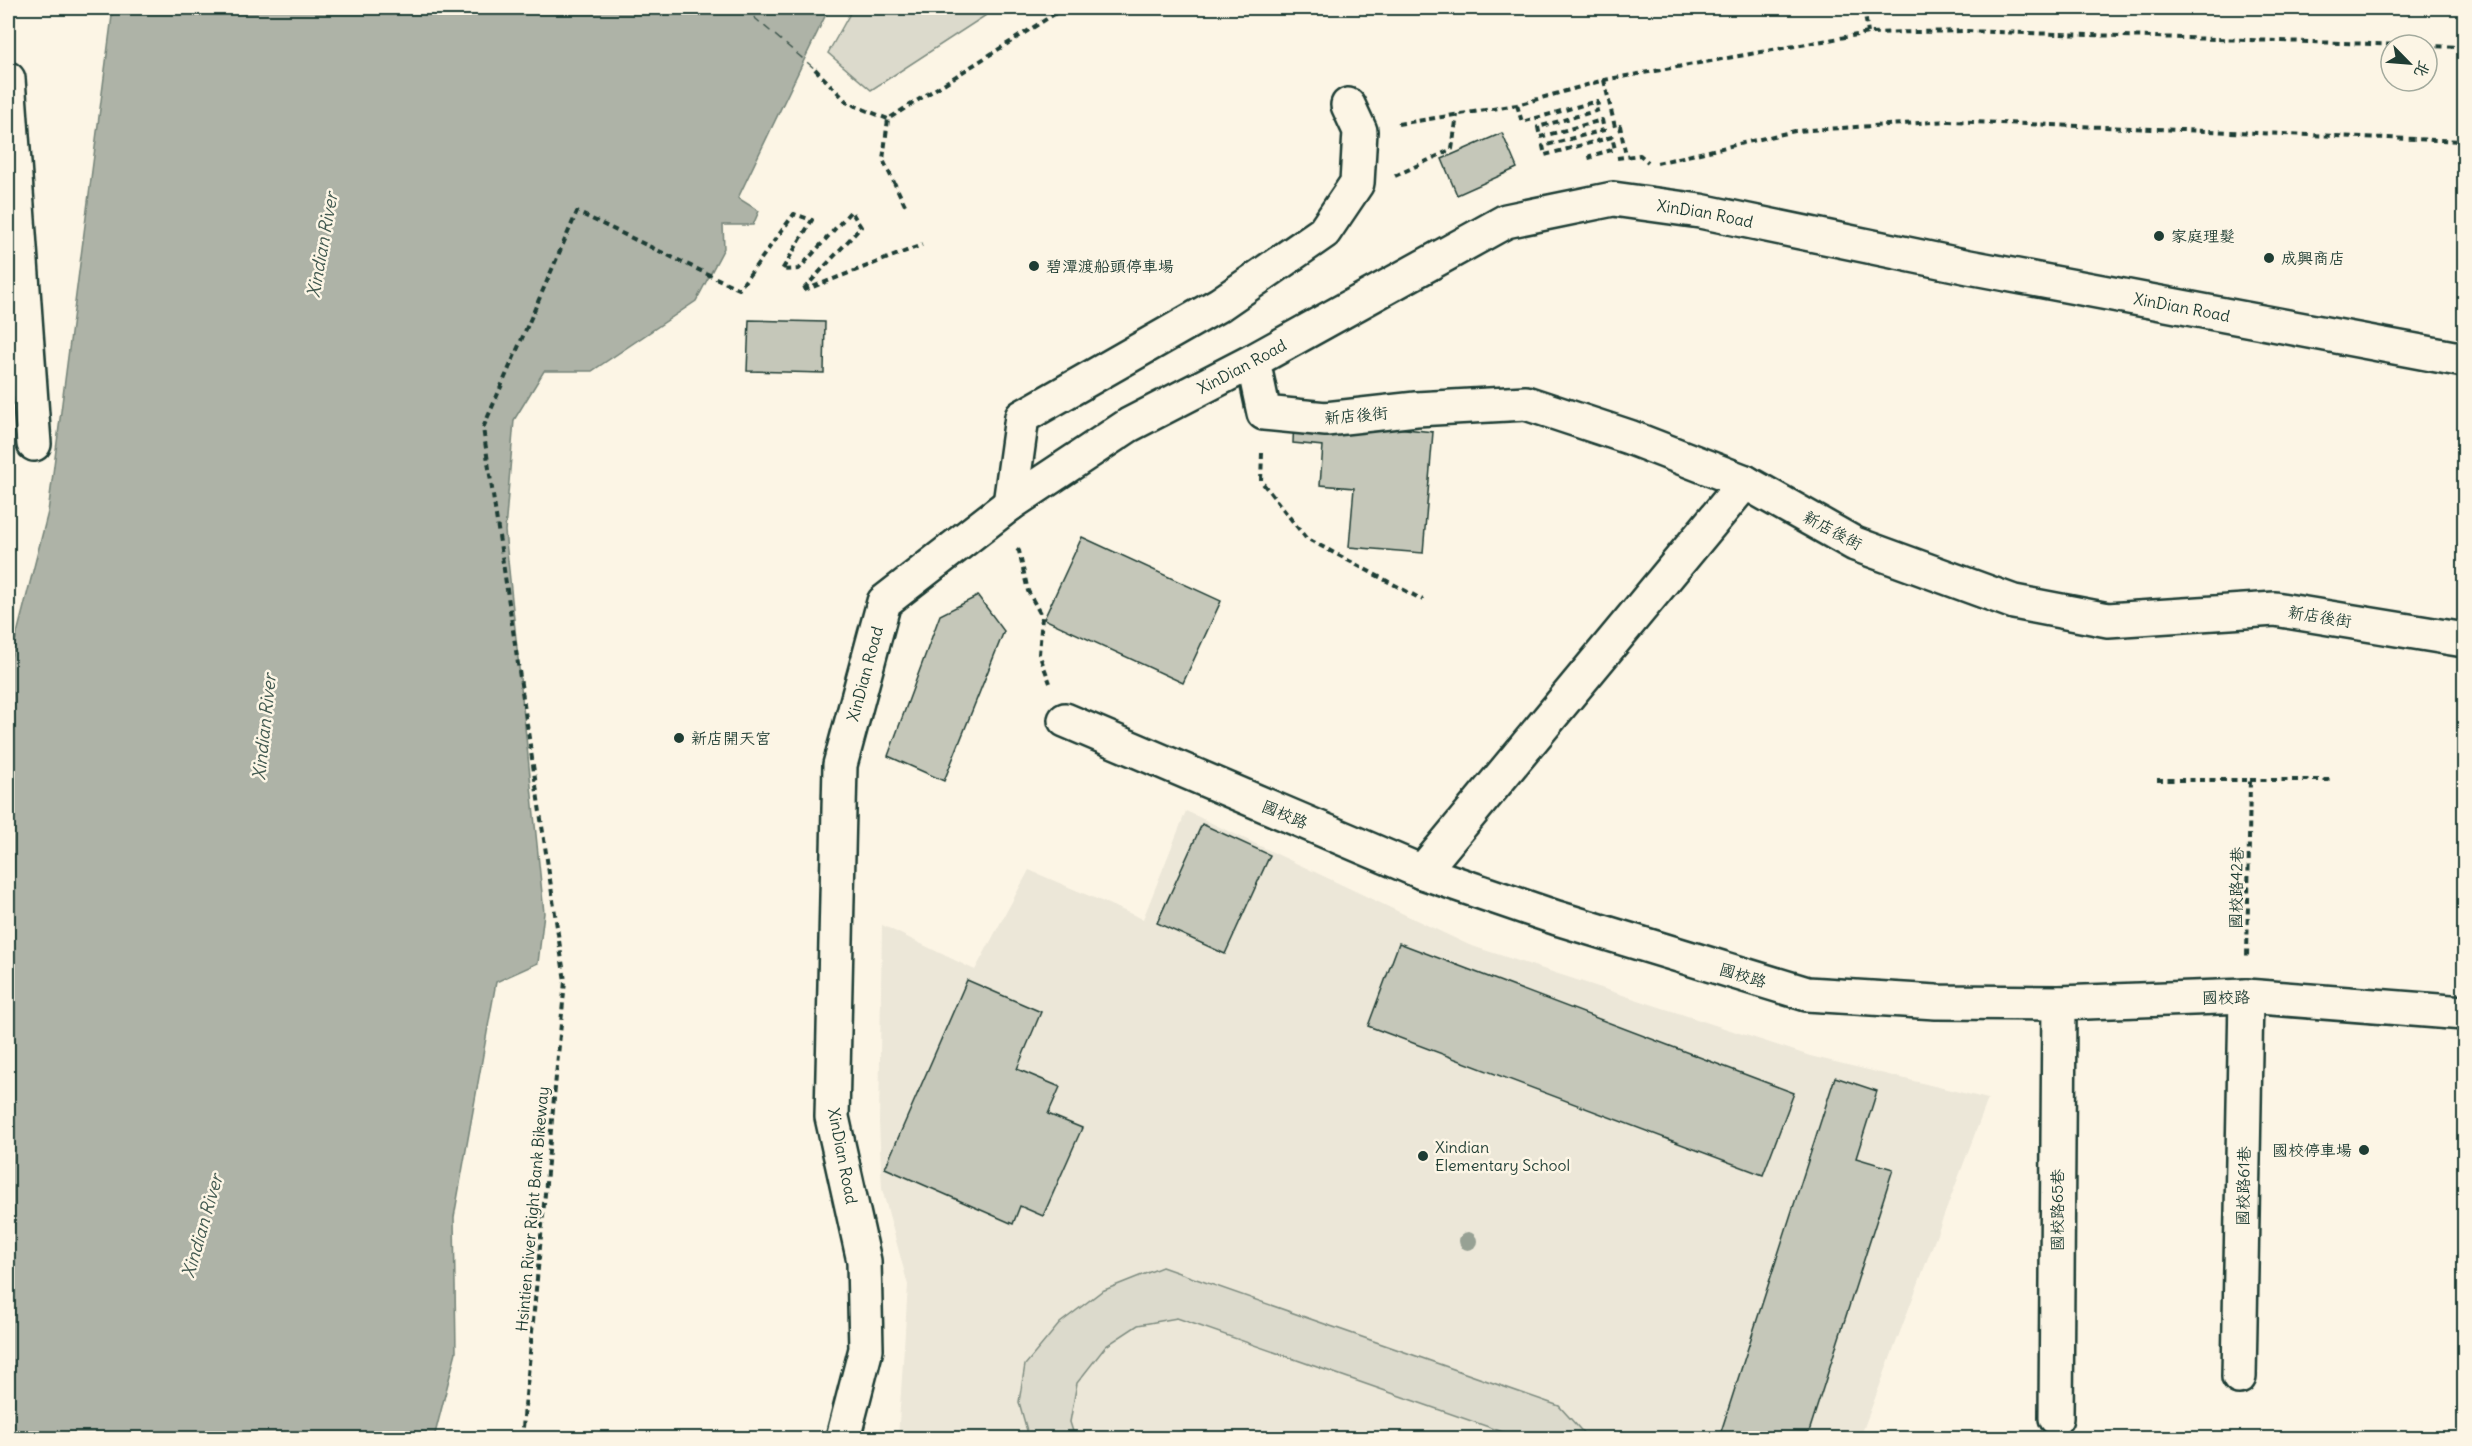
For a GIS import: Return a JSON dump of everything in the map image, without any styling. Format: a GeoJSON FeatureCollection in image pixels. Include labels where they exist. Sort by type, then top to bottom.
{"type":"FeatureCollection","features":[{"type":"Feature","properties":{"kind":"street"},"geometry":{"type":"LineString","coordinates":[[8,79],[34,444]]}},
{"type":"Feature","properties":{"kind":"street"},"geometry":{"type":"LineString","coordinates":[[1010,504],[1022,417],[1220,304],[1324,232],[1357,183],[1354,118]]}},
{"type":"Feature","properties":{"kind":"street","name":"XinDian Road"},"geometry":{"type":"LineString","coordinates":[[843,1438],[866,1349],[864,1261],[832,1117],[840,765],[884,602],[1010,504],[1129,425],[1253,361],[1506,221],[1613,199],[1700,211],[1969,267],[2464,360]]}},
{"type":"Feature","properties":{"kind":"street"},"geometry":{"type":"LineString","coordinates":[[1253,361],[1264,413]]}},
{"type":"Feature","properties":{"kind":"street","name":"新店後街"},"geometry":{"type":"LineString","coordinates":[[1264,413],[1326,419],[1416,409],[1526,402],[1629,437],[1745,482],[1855,544],[2014,602],[2108,620],[2275,609],[2464,639]]}},
{"type":"Feature","properties":{"kind":"street"},"geometry":{"type":"LineString","coordinates":[[1422,872],[1745,482]]}},
{"type":"Feature","properties":{"kind":"street","name":"國校路"},"geometry":{"type":"LineString","coordinates":[[1065,720],[1422,872],[1557,918],[1807,994],[1936,1002],[2059,1003],[2246,996],[2464,1013]]}},
{"type":"Feature","properties":{"kind":"street","name":"國校路61巷"},"geometry":{"type":"LineString","coordinates":[[2240,1377],[2246,996]]}},
{"type":"Feature","properties":{"kind":"street","name":"國校路65巷"},"geometry":{"type":"LineString","coordinates":[[2056,1418],[2059,1003]]}},
{"type":"Feature","properties":{"kind":"path"},"geometry":{"type":"LineString","coordinates":[[888,118],[1064,8]]}},
{"type":"Feature","properties":{"kind":"path"},"geometry":{"type":"LineString","coordinates":[[1864,8],[1868,33]]}},
{"type":"Feature","properties":{"kind":"path"},"geometry":{"type":"LineString","coordinates":[[1354,118],[1457,115],[1517,105],[1604,80],[1868,33],[1965,31],[2379,44]]}},
{"type":"Feature","properties":{"kind":"path"},"geometry":{"type":"LineString","coordinates":[[2439,46],[2464,47]]}},
{"type":"Feature","properties":{"kind":"path"},"geometry":{"type":"LineString","coordinates":[[815,69],[848,103],[888,118]]}},
{"type":"Feature","properties":{"kind":"path"},"geometry":{"type":"LineString","coordinates":[[1604,80],[1614,127],[1620,126],[1626,156]]}},
{"type":"Feature","properties":{"kind":"path"},"geometry":{"type":"LineString","coordinates":[[1517,105],[1522,122],[1597,101],[1599,110],[1538,126],[1540,137],[1602,120],[1604,130],[1543,146],[1545,155],[1612,137],[1615,149],[1590,156],[1592,164]]}},
{"type":"Feature","properties":{"kind":"path"},"geometry":{"type":"LineString","coordinates":[[1357,183],[1383,182],[1452,149],[1457,115]]}},
{"type":"Feature","properties":{"kind":"path"},"geometry":{"type":"LineString","coordinates":[[888,118],[883,160],[905,206]]}},
{"type":"Feature","properties":{"kind":"path"},"geometry":{"type":"LineString","coordinates":[[1651,165],[1795,131],[1949,121],[2464,141]]}},
{"type":"Feature","properties":{"kind":"path","name":"Hsintien River Right Bank Bikeway"},"geometry":{"type":"LineString","coordinates":[[522,1438],[565,981],[483,428],[577,212],[739,289],[794,214],[812,220],[782,270],[799,269],[851,211],[861,227],[802,291],[922,245]]}},
{"type":"Feature","properties":{"kind":"path"},"geometry":{"type":"LineString","coordinates":[[1264,413],[1261,481],[1306,538],[1423,600]]}},
{"type":"Feature","properties":{"kind":"path"},"geometry":{"type":"LineString","coordinates":[[1010,504],[1012,545],[1019,551],[1028,591],[1042,617],[1039,654],[1065,720]]}},
{"type":"Feature","properties":{"kind":"path"},"geometry":{"type":"LineString","coordinates":[[2157,780],[2332,780]]}},
{"type":"Feature","properties":{"kind":"path","name":"國校路42巷"},"geometry":{"type":"LineString","coordinates":[[2246,996],[2250,780]]}},
{"type":"Feature","properties":{"kind":"shaded area"},"geometry":{"type":"Polygon","coordinates":[[[853,8],[997,8],[871,90],[828,53],[853,8]]]}},
{"type":"Feature","properties":{"kind":"shaded area","name":"Xindian Elementary School"},"geometry":{"type":"Polygon","coordinates":[[[1186,811],[1469,945],[1810,1056],[1988,1099],[1860,1438],[898,1438],[908,1285],[882,1189],[879,1122],[882,925],[975,970],[1029,870],[1143,919],[1186,811]]]}},
{"type":"Feature","properties":{"kind":"shaded area"},"geometry":{"type":"Polygon","coordinates":[[[1162,1267],[1559,1406],[1588,1438],[1520,1438],[1177,1318],[1138,1325],[1106,1346],[1077,1383],[1070,1422],[1075,1438],[1029,1438],[1019,1402],[1025,1365],[1060,1323],[1102,1291],[1162,1267]]]}},
{"type":"Feature","properties":{"kind":"water","name":"Xindian River"},"geometry":{"type":"Polygon","coordinates":[[[113,8],[829,8],[738,198],[759,211],[753,225],[723,225],[724,248],[696,301],[592,371],[544,371],[514,420],[505,531],[544,913],[538,963],[496,982],[454,1217],[456,1352],[434,1438],[8,1438],[8,669],[48,512],[113,8]]]}},
{"type":"Feature","properties":{"kind":"building"},"geometry":{"type":"Polygon","coordinates":[[[1502,133],[1517,168],[1457,195],[1442,159],[1502,133]]]}},
{"type":"Feature","properties":{"kind":"building"},"geometry":{"type":"Polygon","coordinates":[[[749,320],[825,322],[824,373],[747,371],[749,320]]]}},
{"type":"Feature","properties":{"kind":"building"},"geometry":{"type":"Polygon","coordinates":[[[1294,417],[1433,432],[1423,553],[1349,547],[1354,488],[1320,485],[1323,446],[1293,443],[1294,417]]]}},
{"type":"Feature","properties":{"kind":"building"},"geometry":{"type":"Polygon","coordinates":[[[1082,537],[1221,601],[1183,683],[1044,619],[1082,537]]]}},
{"type":"Feature","properties":{"kind":"building"},"geometry":{"type":"Polygon","coordinates":[[[978,596],[1004,631],[944,781],[888,756],[940,615],[978,596]]]}},
{"type":"Feature","properties":{"kind":"building"},"geometry":{"type":"Polygon","coordinates":[[[1202,824],[1270,855],[1225,954],[1157,923],[1202,824]]]}},
{"type":"Feature","properties":{"kind":"building"},"geometry":{"type":"Polygon","coordinates":[[[1399,943],[1794,1093],[1763,1175],[1368,1026],[1399,943]]]}},
{"type":"Feature","properties":{"kind":"building"},"geometry":{"type":"Polygon","coordinates":[[[967,980],[1041,1012],[1017,1069],[1060,1087],[1048,1114],[1082,1128],[1043,1216],[1020,1206],[1013,1224],[885,1168],[967,980]]]}},
{"type":"Feature","properties":{"kind":"building"},"geometry":{"type":"Polygon","coordinates":[[[1835,1077],[1877,1091],[1856,1158],[1893,1169],[1807,1438],[1719,1438],[1835,1077]]]}},
{"type":"Feature","properties":{"kind":"ferry route"},"geometry":{"type":"LineString","coordinates":[[743,8],[815,69]]}},
{"type":"Feature","properties":{"kind":"place","name":"家庭理髮"},"geometry":{"type":"Point","coordinates":[2159,236]}},
{"type":"Feature","properties":{"kind":"place","name":"成興商店"},"geometry":{"type":"Point","coordinates":[2269,258]}},
{"type":"Feature","properties":{"kind":"place","name":"碧潭渡船頭停車場"},"geometry":{"type":"Point","coordinates":[1034,266]}},
{"type":"Feature","properties":{"kind":"place","name":"新店開天宮"},"geometry":{"type":"Point","coordinates":[679,738]}},
{"type":"Feature","properties":{"kind":"place","name":"國校停車場"},"geometry":{"type":"Point","coordinates":[2364,1150]}},
{"type":"Feature","properties":{"kind":"place","name":"Xindian Elementary School"},"geometry":{"type":"Point","coordinates":[1423,1156]}}]}
